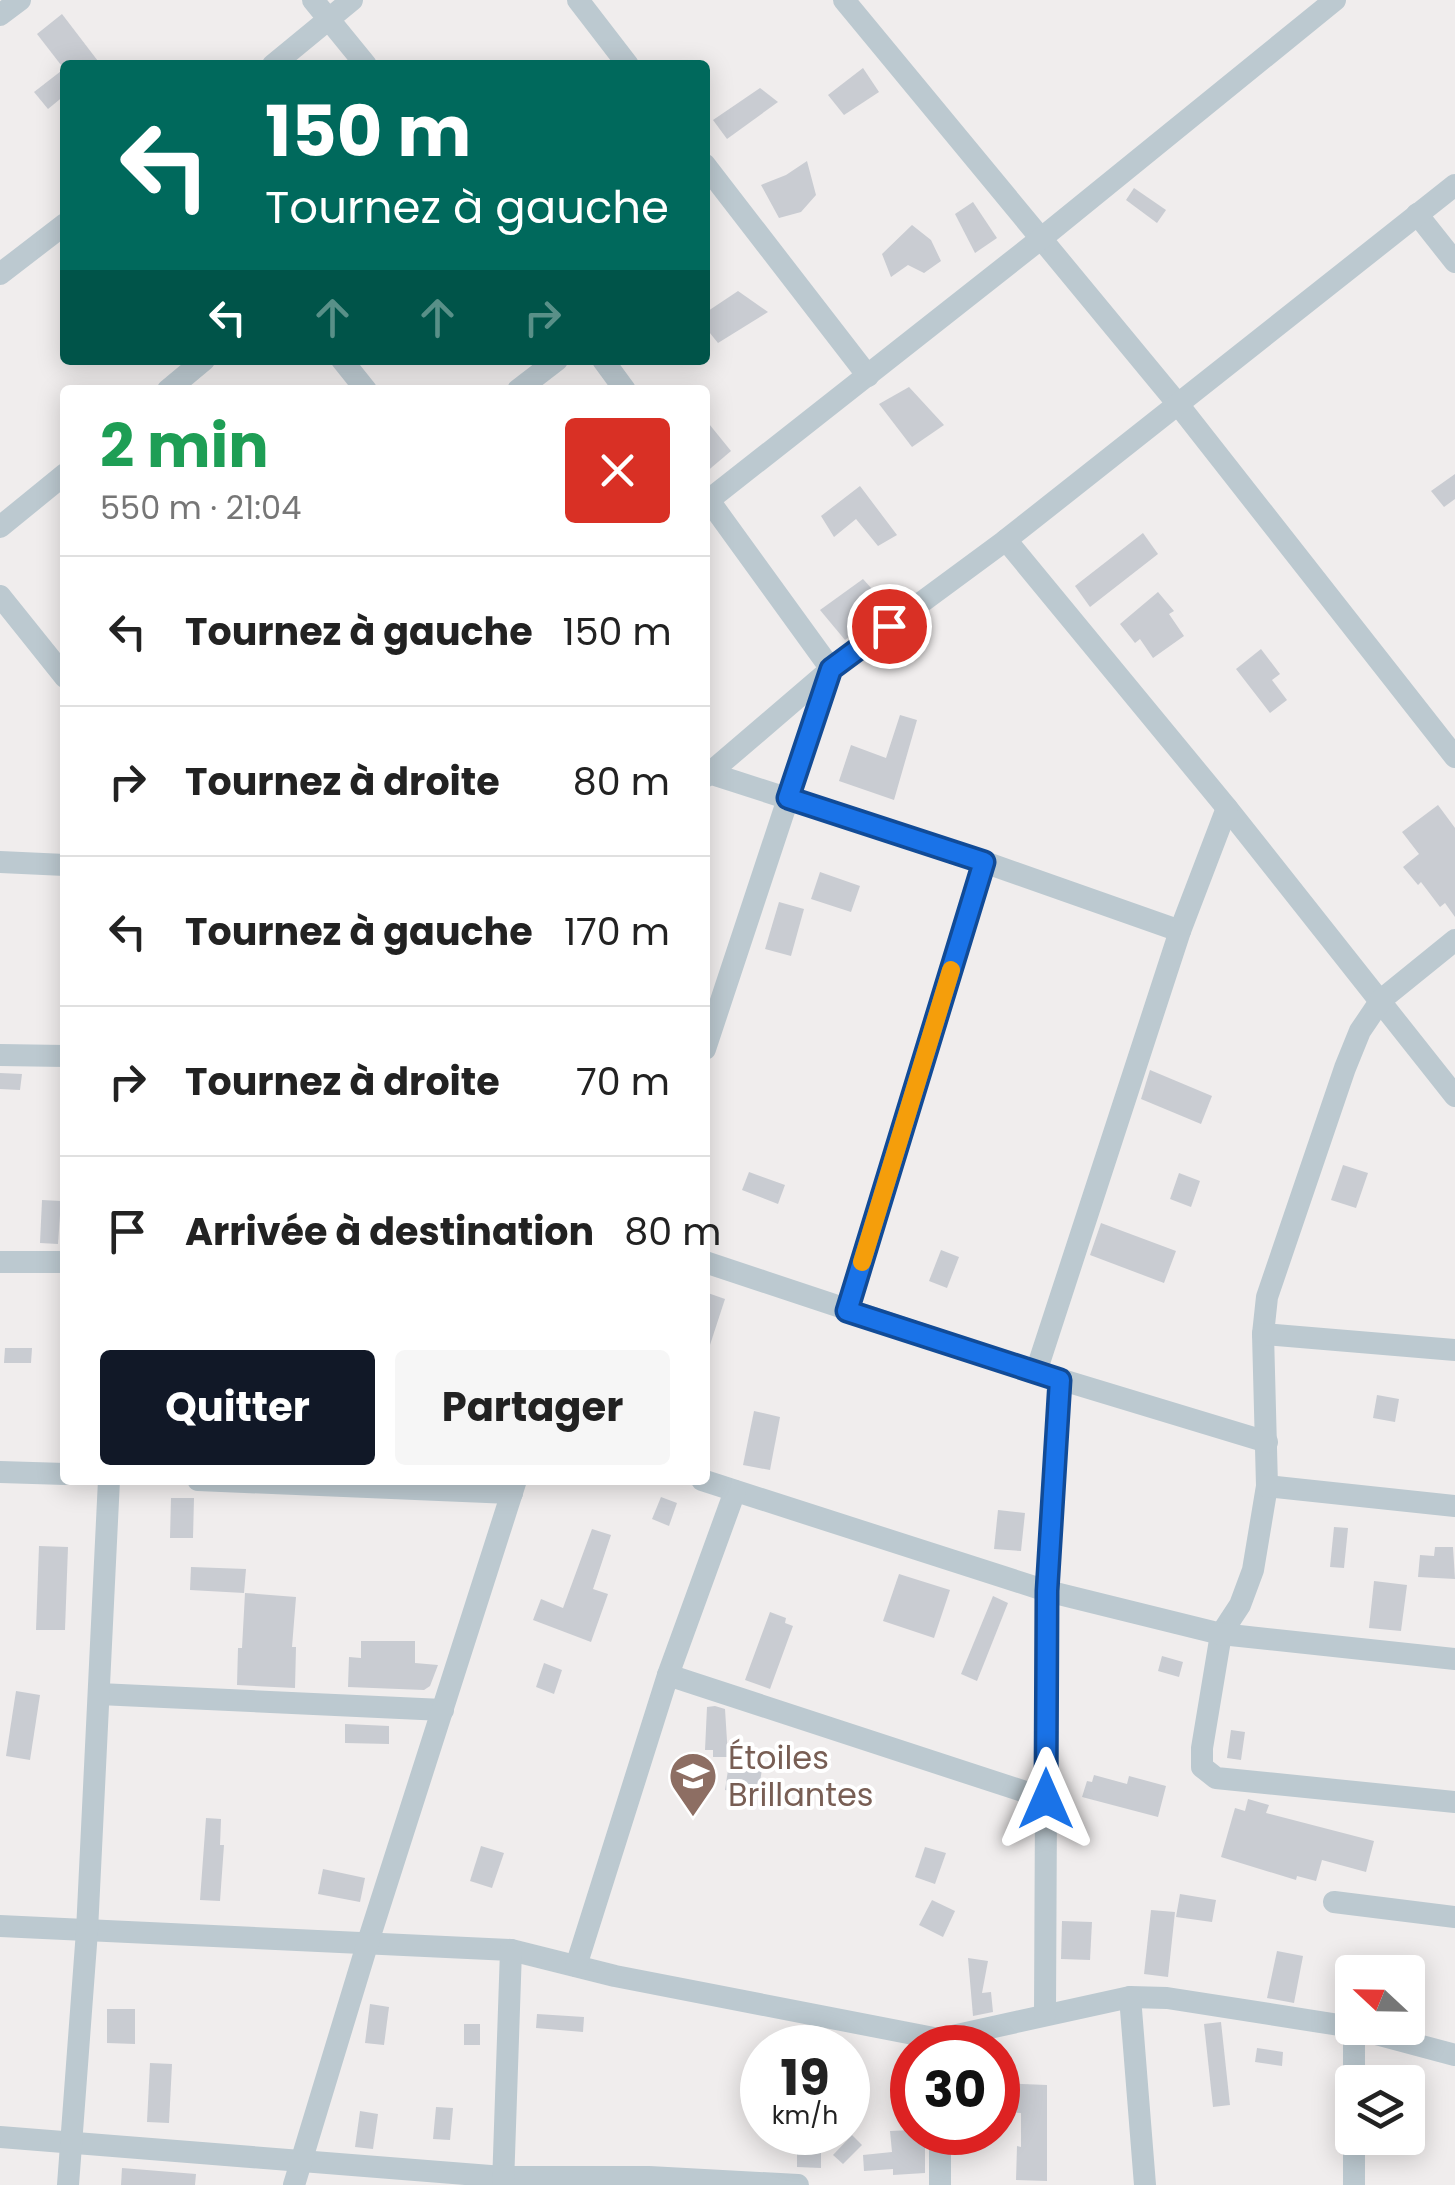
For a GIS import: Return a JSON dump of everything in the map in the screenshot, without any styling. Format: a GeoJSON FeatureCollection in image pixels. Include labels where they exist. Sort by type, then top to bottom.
{"type":"FeatureCollection","features":[{"type":"Feature","properties":{"kind":"street"},"geometry":{"type":"LineString","coordinates":[[0,15],[20,0]]}},
{"type":"Feature","properties":{"kind":"street"},"geometry":{"type":"LineString","coordinates":[[313,0],[362,60]]}},
{"type":"Feature","properties":{"kind":"street"},"geometry":{"type":"LineString","coordinates":[[279,60],[352,0]]}},
{"type":"Feature","properties":{"kind":"street"},"geometry":{"type":"LineString","coordinates":[[578,0],[624,60]]}},
{"type":"Feature","properties":{"kind":"street"},"geometry":{"type":"LineString","coordinates":[[844,0],[1177,403],[1455,757]]}},
{"type":"Feature","properties":{"kind":"street"},"geometry":{"type":"LineString","coordinates":[[710,496],[868,376],[1335,0]]}},
{"type":"Feature","properties":{"kind":"street"},"geometry":{"type":"LineString","coordinates":[[710,171],[868,376]]}},
{"type":"Feature","properties":{"kind":"street"},"geometry":{"type":"LineString","coordinates":[[710,772],[831,669],[1006,540],[1455,185]]}},
{"type":"Feature","properties":{"kind":"street"},"geometry":{"type":"LineString","coordinates":[[1417,214],[1455,262]]}},
{"type":"Feature","properties":{"kind":"street"},"geometry":{"type":"LineString","coordinates":[[0,274],[60,228]]}},
{"type":"Feature","properties":{"kind":"street"},"geometry":{"type":"LineString","coordinates":[[174,385],[198,365]]}},
{"type":"Feature","properties":{"kind":"street"},"geometry":{"type":"LineString","coordinates":[[346,365],[362,385]]}},
{"type":"Feature","properties":{"kind":"street"},"geometry":{"type":"LineString","coordinates":[[524,385],[550,365]]}},
{"type":"Feature","properties":{"kind":"street"},"geometry":{"type":"LineString","coordinates":[[606,365],[622,385]]}},
{"type":"Feature","properties":{"kind":"street"},"geometry":{"type":"LineString","coordinates":[[0,527],[60,478]]}},
{"type":"Feature","properties":{"kind":"street"},"geometry":{"type":"LineString","coordinates":[[710,504],[831,669]]}},
{"type":"Feature","properties":{"kind":"street"},"geometry":{"type":"LineString","coordinates":[[1006,540],[1227,808],[1455,1096]]}},
{"type":"Feature","properties":{"kind":"street"},"geometry":{"type":"LineString","coordinates":[[0,596],[60,671]]}},
{"type":"Feature","properties":{"kind":"street"},"geometry":{"type":"LineString","coordinates":[[710,1034],[831,669]]}},
{"type":"Feature","properties":{"kind":"street"},"geometry":{"type":"LineString","coordinates":[[710,776],[984,862],[1180,931]]}},
{"type":"Feature","properties":{"kind":"street"},"geometry":{"type":"LineString","coordinates":[[1036,1372],[1180,931],[1227,808]]}},
{"type":"Feature","properties":{"kind":"street"},"geometry":{"type":"LineString","coordinates":[[0,862],[60,865]]}},
{"type":"Feature","properties":{"kind":"street"},"geometry":{"type":"LineString","coordinates":[[847,1311],[984,862]]}},
{"type":"Feature","properties":{"kind":"street"},"geometry":{"type":"LineString","coordinates":[[1455,940],[1381,1000],[1360,1030],[1278,1256],[1267,1297],[1263,1334],[1267,1486],[1253,1570],[1240,1605],[1221,1634],[1202,1748],[1202,1767],[1216,1778],[1455,1802]]}},
{"type":"Feature","properties":{"kind":"street"},"geometry":{"type":"LineString","coordinates":[[0,1055],[60,1056]]}},
{"type":"Feature","properties":{"kind":"street"},"geometry":{"type":"LineString","coordinates":[[0,1262],[60,1262]]}},
{"type":"Feature","properties":{"kind":"street"},"geometry":{"type":"LineString","coordinates":[[710,1264],[1060,1380],[1267,1442]]}},
{"type":"Feature","properties":{"kind":"street"},"geometry":{"type":"LineString","coordinates":[[1263,1334],[1455,1350]]}},
{"type":"Feature","properties":{"kind":"street"},"geometry":{"type":"LineString","coordinates":[[1045,2014],[1047,1591],[1060,1380]]}},
{"type":"Feature","properties":{"kind":"street"},"geometry":{"type":"LineString","coordinates":[[0,1472],[60,1474]]}},
{"type":"Feature","properties":{"kind":"street"},"geometry":{"type":"LineString","coordinates":[[710,1483],[1047,1591],[1221,1634],[1455,1659]]}},
{"type":"Feature","properties":{"kind":"street"},"geometry":{"type":"LineString","coordinates":[[68,2185],[68,2142],[87,1931],[109,1485]]}},
{"type":"Feature","properties":{"kind":"street"},"geometry":{"type":"LineString","coordinates":[[294,2185],[514,1487],[424,1485]]}},
{"type":"Feature","properties":{"kind":"street"},"geometry":{"type":"LineString","coordinates":[[1267,1486],[1455,1506]]}},
{"type":"Feature","properties":{"kind":"street"},"geometry":{"type":"LineString","coordinates":[[576,1966],[668,1675],[735,1491]]}},
{"type":"Feature","properties":{"kind":"street"},"geometry":{"type":"LineString","coordinates":[[668,1675],[1046,1799]]}},
{"type":"Feature","properties":{"kind":"street"},"geometry":{"type":"LineString","coordinates":[[100,1694],[442,1710]]}},
{"type":"Feature","properties":{"kind":"street"},"geometry":{"type":"LineString","coordinates":[[1334,1902],[1455,1917]]}},
{"type":"Feature","properties":{"kind":"street"},"geometry":{"type":"LineString","coordinates":[[0,1926],[511,1950],[615,1976],[890,2033]]}},
{"type":"Feature","properties":{"kind":"street"},"geometry":{"type":"LineString","coordinates":[[503,2181],[511,1950]]}},
{"type":"Feature","properties":{"kind":"street"},"geometry":{"type":"LineString","coordinates":[[1130,1997],[1144,2185]]}},
{"type":"Feature","properties":{"kind":"street"},"geometry":{"type":"LineString","coordinates":[[1005,2025],[1130,1997],[1168,1998],[1335,2024]]}},
{"type":"Feature","properties":{"kind":"street"},"geometry":{"type":"LineString","coordinates":[[1419,2045],[1455,2055]]}},
{"type":"Feature","properties":{"kind":"street"},"geometry":{"type":"LineString","coordinates":[[0,2138],[302,2160],[503,2181],[798,2185]]}},
{"type":"Feature","properties":{"kind":"street"},"geometry":{"type":"LineString","coordinates":[[940,2155],[940,2185]]}},
{"type":"Feature","properties":{"kind":"street"},"geometry":{"type":"LineString","coordinates":[[1354,2155],[1354,2185]]}},
{"type":"Feature","properties":{"kind":"building"},"geometry":{"type":"Polygon","coordinates":[[[62,14],[97,60],[60,60],[60,64],[37,34],[62,14]]]}},
{"type":"Feature","properties":{"kind":"building"},"geometry":{"type":"Polygon","coordinates":[[[863,68],[879,92],[844,115],[828,95],[863,68]]]}},
{"type":"Feature","properties":{"kind":"building"},"geometry":{"type":"Polygon","coordinates":[[[60,72],[60,99],[48,109],[34,92],[60,72]]]}},
{"type":"Feature","properties":{"kind":"building"},"geometry":{"type":"Polygon","coordinates":[[[760,88],[778,102],[727,139],[713,120],[760,88]]]}},
{"type":"Feature","properties":{"kind":"building"},"geometry":{"type":"Polygon","coordinates":[[[807,161],[816,195],[801,212],[779,218],[761,185],[807,161]]]}},
{"type":"Feature","properties":{"kind":"building"},"geometry":{"type":"Polygon","coordinates":[[[1134,188],[1166,210],[1157,223],[1126,200],[1134,188]]]}},
{"type":"Feature","properties":{"kind":"building"},"geometry":{"type":"Polygon","coordinates":[[[973,202],[997,238],[975,253],[955,214],[973,202]]]}},
{"type":"Feature","properties":{"kind":"building"},"geometry":{"type":"Polygon","coordinates":[[[912,225],[931,240],[941,261],[924,273],[908,265],[891,277],[882,254],[912,225]]]}},
{"type":"Feature","properties":{"kind":"building"},"geometry":{"type":"Polygon","coordinates":[[[738,291],[768,312],[718,343],[710,333],[710,310],[738,291]]]}},
{"type":"Feature","properties":{"kind":"building"},"geometry":{"type":"Polygon","coordinates":[[[909,387],[944,425],[912,447],[879,404],[909,387]]]}},
{"type":"Feature","properties":{"kind":"building"},"geometry":{"type":"Polygon","coordinates":[[[710,425],[731,451],[710,469],[710,425]]]}},
{"type":"Feature","properties":{"kind":"building"},"geometry":{"type":"Polygon","coordinates":[[[1455,474],[1455,499],[1444,507],[1431,491],[1455,474]]]}},
{"type":"Feature","properties":{"kind":"building"},"geometry":{"type":"Polygon","coordinates":[[[860,486],[897,535],[878,546],[856,519],[834,537],[821,516],[860,486]]]}},
{"type":"Feature","properties":{"kind":"building"},"geometry":{"type":"Polygon","coordinates":[[[1143,533],[1158,554],[1090,607],[1075,586],[1143,533]]]}},
{"type":"Feature","properties":{"kind":"building"},"geometry":{"type":"Polygon","coordinates":[[[863,579],[889,608],[845,640],[820,610],[863,579]]]}},
{"type":"Feature","properties":{"kind":"building"},"geometry":{"type":"Polygon","coordinates":[[[1158,592],[1174,611],[1169,614],[1184,636],[1153,658],[1140,639],[1135,643],[1120,624],[1158,592]]]}},
{"type":"Feature","properties":{"kind":"building"},"geometry":{"type":"Polygon","coordinates":[[[1261,649],[1280,674],[1272,680],[1287,700],[1270,713],[1236,669],[1261,649]]]}},
{"type":"Feature","properties":{"kind":"building"},"geometry":{"type":"Polygon","coordinates":[[[900,715],[917,720],[894,800],[839,781],[851,745],[886,758],[900,715]]]}},
{"type":"Feature","properties":{"kind":"building"},"geometry":{"type":"Polygon","coordinates":[[[1438,805],[1455,828],[1455,917],[1445,903],[1440,907],[1421,882],[1418,885],[1403,867],[1419,854],[1402,832],[1438,805]]]}},
{"type":"Feature","properties":{"kind":"building"},"geometry":{"type":"Polygon","coordinates":[[[820,872],[860,886],[851,912],[811,899],[820,872]]]}},
{"type":"Feature","properties":{"kind":"building"},"geometry":{"type":"Polygon","coordinates":[[[779,902],[804,909],[791,956],[765,949],[779,902]]]}},
{"type":"Feature","properties":{"kind":"building"},"geometry":{"type":"Polygon","coordinates":[[[1150,1070],[1212,1096],[1201,1124],[1141,1099],[1150,1070]]]}},
{"type":"Feature","properties":{"kind":"building"},"geometry":{"type":"Polygon","coordinates":[[[0,1073],[22,1074],[20,1090],[0,1089],[0,1073]]]}},
{"type":"Feature","properties":{"kind":"building"},"geometry":{"type":"Polygon","coordinates":[[[1343,1165],[1368,1173],[1356,1208],[1331,1200],[1343,1165]]]}},
{"type":"Feature","properties":{"kind":"building"},"geometry":{"type":"Polygon","coordinates":[[[749,1172],[785,1185],[778,1204],[742,1190],[749,1172]]]}},
{"type":"Feature","properties":{"kind":"building"},"geometry":{"type":"Polygon","coordinates":[[[1179,1173],[1200,1181],[1191,1207],[1170,1199],[1179,1173]]]}},
{"type":"Feature","properties":{"kind":"building"},"geometry":{"type":"Polygon","coordinates":[[[42,1200],[60,1201],[58,1244],[40,1243],[42,1200]]]}},
{"type":"Feature","properties":{"kind":"building"},"geometry":{"type":"Polygon","coordinates":[[[1101,1223],[1176,1251],[1164,1283],[1090,1255],[1101,1223]]]}},
{"type":"Feature","properties":{"kind":"building"},"geometry":{"type":"Polygon","coordinates":[[[941,1250],[959,1257],[947,1288],[929,1281],[941,1250]]]}},
{"type":"Feature","properties":{"kind":"building"},"geometry":{"type":"Polygon","coordinates":[[[710,1294],[725,1299],[710,1345],[710,1294]]]}},
{"type":"Feature","properties":{"kind":"building"},"geometry":{"type":"Polygon","coordinates":[[[5,1348],[32,1348],[31,1363],[4,1363],[5,1348]]]}},
{"type":"Feature","properties":{"kind":"building"},"geometry":{"type":"Polygon","coordinates":[[[1377,1395],[1399,1399],[1395,1422],[1373,1418],[1377,1395]]]}},
{"type":"Feature","properties":{"kind":"building"},"geometry":{"type":"Polygon","coordinates":[[[754,1411],[780,1417],[770,1470],[743,1465],[754,1411]]]}},
{"type":"Feature","properties":{"kind":"building"},"geometry":{"type":"Polygon","coordinates":[[[661,1497],[677,1503],[669,1526],[652,1519],[661,1497]]]}},
{"type":"Feature","properties":{"kind":"building"},"geometry":{"type":"Polygon","coordinates":[[[171,1498],[194,1498],[193,1538],[170,1538],[171,1498]]]}},
{"type":"Feature","properties":{"kind":"building"},"geometry":{"type":"Polygon","coordinates":[[[998,1510],[1025,1513],[1021,1551],[994,1549],[998,1510]]]}},
{"type":"Feature","properties":{"kind":"building"},"geometry":{"type":"Polygon","coordinates":[[[1334,1527],[1348,1528],[1344,1568],[1330,1567],[1334,1527]]]}},
{"type":"Feature","properties":{"kind":"building"},"geometry":{"type":"Polygon","coordinates":[[[592,1529],[611,1535],[593,1589],[608,1594],[591,1642],[533,1620],[541,1599],[563,1608],[592,1529]]]}},
{"type":"Feature","properties":{"kind":"building"},"geometry":{"type":"Polygon","coordinates":[[[39,1546],[68,1547],[65,1630],[36,1630],[39,1546]]]}},
{"type":"Feature","properties":{"kind":"building"},"geometry":{"type":"Polygon","coordinates":[[[1435,1547],[1453,1547],[1455,1579],[1418,1577],[1420,1555],[1434,1556],[1435,1547]]]}},
{"type":"Feature","properties":{"kind":"building"},"geometry":{"type":"Polygon","coordinates":[[[191,1567],[246,1569],[244,1593],[190,1590],[191,1567]]]}},
{"type":"Feature","properties":{"kind":"building"},"geometry":{"type":"Polygon","coordinates":[[[899,1574],[950,1590],[934,1638],[883,1621],[899,1574]]]}},
{"type":"Feature","properties":{"kind":"building"},"geometry":{"type":"Polygon","coordinates":[[[1374,1581],[1407,1585],[1401,1631],[1369,1628],[1374,1581]]]}},
{"type":"Feature","properties":{"kind":"building"},"geometry":{"type":"Polygon","coordinates":[[[245,1593],[296,1597],[292,1647],[296,1647],[295,1688],[237,1685],[245,1593]]]}},
{"type":"Feature","properties":{"kind":"building"},"geometry":{"type":"Polygon","coordinates":[[[993,1596],[1008,1603],[977,1681],[961,1674],[993,1596]]]}},
{"type":"Feature","properties":{"kind":"building"},"geometry":{"type":"Polygon","coordinates":[[[770,1612],[786,1618],[785,1623],[793,1626],[770,1689],[745,1680],[770,1612]]]}},
{"type":"Feature","properties":{"kind":"building"},"geometry":{"type":"Polygon","coordinates":[[[361,1641],[415,1641],[415,1663],[438,1665],[430,1686],[424,1690],[348,1687],[349,1657],[361,1658],[361,1641]]]}},
{"type":"Feature","properties":{"kind":"building"},"geometry":{"type":"Polygon","coordinates":[[[1162,1656],[1183,1662],[1179,1677],[1158,1671],[1162,1656]]]}},
{"type":"Feature","properties":{"kind":"building"},"geometry":{"type":"Polygon","coordinates":[[[544,1663],[562,1670],[554,1694],[536,1687],[544,1663]]]}},
{"type":"Feature","properties":{"kind":"building"},"geometry":{"type":"Polygon","coordinates":[[[16,1691],[40,1695],[30,1760],[6,1756],[16,1691]]]}},
{"type":"Feature","properties":{"kind":"building"},"geometry":{"type":"Polygon","coordinates":[[[707,1707],[725,1709],[728,1757],[713,1757],[713,1750],[705,1750],[707,1707]]]}},
{"type":"Feature","properties":{"kind":"building"},"geometry":{"type":"Polygon","coordinates":[[[345,1724],[389,1726],[389,1744],[345,1743],[345,1724]]]}},
{"type":"Feature","properties":{"kind":"building"},"geometry":{"type":"Polygon","coordinates":[[[1231,1730],[1245,1732],[1241,1760],[1227,1758],[1231,1730]]]}},
{"type":"Feature","properties":{"kind":"building"},"geometry":{"type":"Polygon","coordinates":[[[731,1750],[764,1756],[758,1795],[725,1790],[731,1750]]]}},
{"type":"Feature","properties":{"kind":"building"},"geometry":{"type":"Polygon","coordinates":[[[1094,1775],[1127,1784],[1129,1776],[1166,1786],[1158,1817],[1082,1797],[1087,1781],[1092,1782],[1094,1775]]]}},
{"type":"Feature","properties":{"kind":"building"},"geometry":{"type":"Polygon","coordinates":[[[1248,1799],[1269,1805],[1266,1813],[1374,1841],[1366,1872],[1322,1860],[1316,1881],[1297,1876],[1296,1880],[1221,1857],[1235,1808],[1245,1811],[1248,1799]]]}},
{"type":"Feature","properties":{"kind":"building"},"geometry":{"type":"Polygon","coordinates":[[[206,1818],[221,1819],[220,1845],[224,1845],[220,1901],[200,1900],[206,1818]]]}},
{"type":"Feature","properties":{"kind":"building"},"geometry":{"type":"Polygon","coordinates":[[[481,1846],[504,1853],[492,1888],[470,1881],[481,1846]]]}},
{"type":"Feature","properties":{"kind":"building"},"geometry":{"type":"Polygon","coordinates":[[[925,1847],[946,1853],[935,1884],[915,1877],[925,1847]]]}},
{"type":"Feature","properties":{"kind":"building"},"geometry":{"type":"Polygon","coordinates":[[[323,1869],[365,1878],[360,1902],[318,1894],[323,1869]]]}},
{"type":"Feature","properties":{"kind":"building"},"geometry":{"type":"Polygon","coordinates":[[[1180,1894],[1216,1900],[1212,1922],[1176,1917],[1180,1894]]]}},
{"type":"Feature","properties":{"kind":"building"},"geometry":{"type":"Polygon","coordinates":[[[932,1900],[955,1911],[943,1937],[919,1925],[932,1900]]]}},
{"type":"Feature","properties":{"kind":"building"},"geometry":{"type":"Polygon","coordinates":[[[1151,1910],[1175,1912],[1168,1977],[1144,1974],[1151,1910]]]}},
{"type":"Feature","properties":{"kind":"building"},"geometry":{"type":"Polygon","coordinates":[[[1062,1921],[1092,1922],[1090,1960],[1061,1959],[1062,1921]]]}},
{"type":"Feature","properties":{"kind":"building"},"geometry":{"type":"Polygon","coordinates":[[[1277,1951],[1303,1956],[1294,2003],[1267,1998],[1277,1951]]]}},
{"type":"Feature","properties":{"kind":"building"},"geometry":{"type":"Polygon","coordinates":[[[968,1958],[988,1961],[982,1993],[991,1992],[993,2012],[973,2016],[968,1958]]]}},
{"type":"Feature","properties":{"kind":"building"},"geometry":{"type":"Polygon","coordinates":[[[370,2004],[389,2007],[384,2045],[365,2043],[370,2004]]]}},
{"type":"Feature","properties":{"kind":"building"},"geometry":{"type":"Polygon","coordinates":[[[107,2009],[135,2009],[135,2044],[107,2043],[107,2009]]]}},
{"type":"Feature","properties":{"kind":"building"},"geometry":{"type":"Polygon","coordinates":[[[537,2014],[584,2017],[583,2032],[536,2028],[537,2014]]]}},
{"type":"Feature","properties":{"kind":"building"},"geometry":{"type":"Polygon","coordinates":[[[1221,2022],[1230,2105],[1213,2107],[1204,2024],[1221,2022]]]}},
{"type":"Feature","properties":{"kind":"building"},"geometry":{"type":"Polygon","coordinates":[[[464,2024],[480,2024],[480,2045],[464,2045],[464,2024]]]}},
{"type":"Feature","properties":{"kind":"building"},"geometry":{"type":"Polygon","coordinates":[[[1257,2048],[1283,2052],[1282,2066],[1255,2062],[1257,2048]]]}},
{"type":"Feature","properties":{"kind":"building"},"geometry":{"type":"Polygon","coordinates":[[[150,2063],[172,2064],[169,2123],[147,2122],[150,2063]]]}},
{"type":"Feature","properties":{"kind":"building"},"geometry":{"type":"Polygon","coordinates":[[[1020,2084],[1047,2085],[1047,2181],[1016,2180],[1020,2084]]]}},
{"type":"Feature","properties":{"kind":"building"},"geometry":{"type":"Polygon","coordinates":[[[436,2107],[453,2108],[450,2140],[433,2139],[436,2107]]]}},
{"type":"Feature","properties":{"kind":"building"},"geometry":{"type":"Polygon","coordinates":[[[360,2111],[378,2114],[373,2149],[355,2147],[360,2111]]]}},
{"type":"Feature","properties":{"kind":"building"},"geometry":{"type":"Polygon","coordinates":[[[797,2155],[821,2155],[821,2168],[797,2167],[797,2155]]]}},
{"type":"Feature","properties":{"kind":"building"},"geometry":{"type":"Polygon","coordinates":[[[833,2155],[852,2155],[843,2164],[833,2155]]]}},
{"type":"Feature","properties":{"kind":"building"},"geometry":{"type":"Polygon","coordinates":[[[863,2155],[925,2155],[925,2173],[893,2175],[893,2169],[864,2171],[863,2155]]]}},
{"type":"Feature","properties":{"kind":"building"},"geometry":{"type":"Polygon","coordinates":[[[122,2168],[196,2174],[195,2185],[121,2185],[122,2168]]]}},
{"type":"Feature","properties":{"kind":"slow traffic"},"geometry":{"type":"LineString","coordinates":[[862,1262],[951,970]]}},
{"type":"Feature","properties":{"kind":"place","name":"Étoiles Brillantes"},"geometry":{"type":"Point","coordinates":[693,1818]}},
{"type":"Feature","properties":{"kind":"route"},"geometry":{"type":"LineString","coordinates":[[889,626],[831,669],[788,798],[984,862],[847,1311],[1060,1380],[1047,1591],[1046,1799]]}}]}
